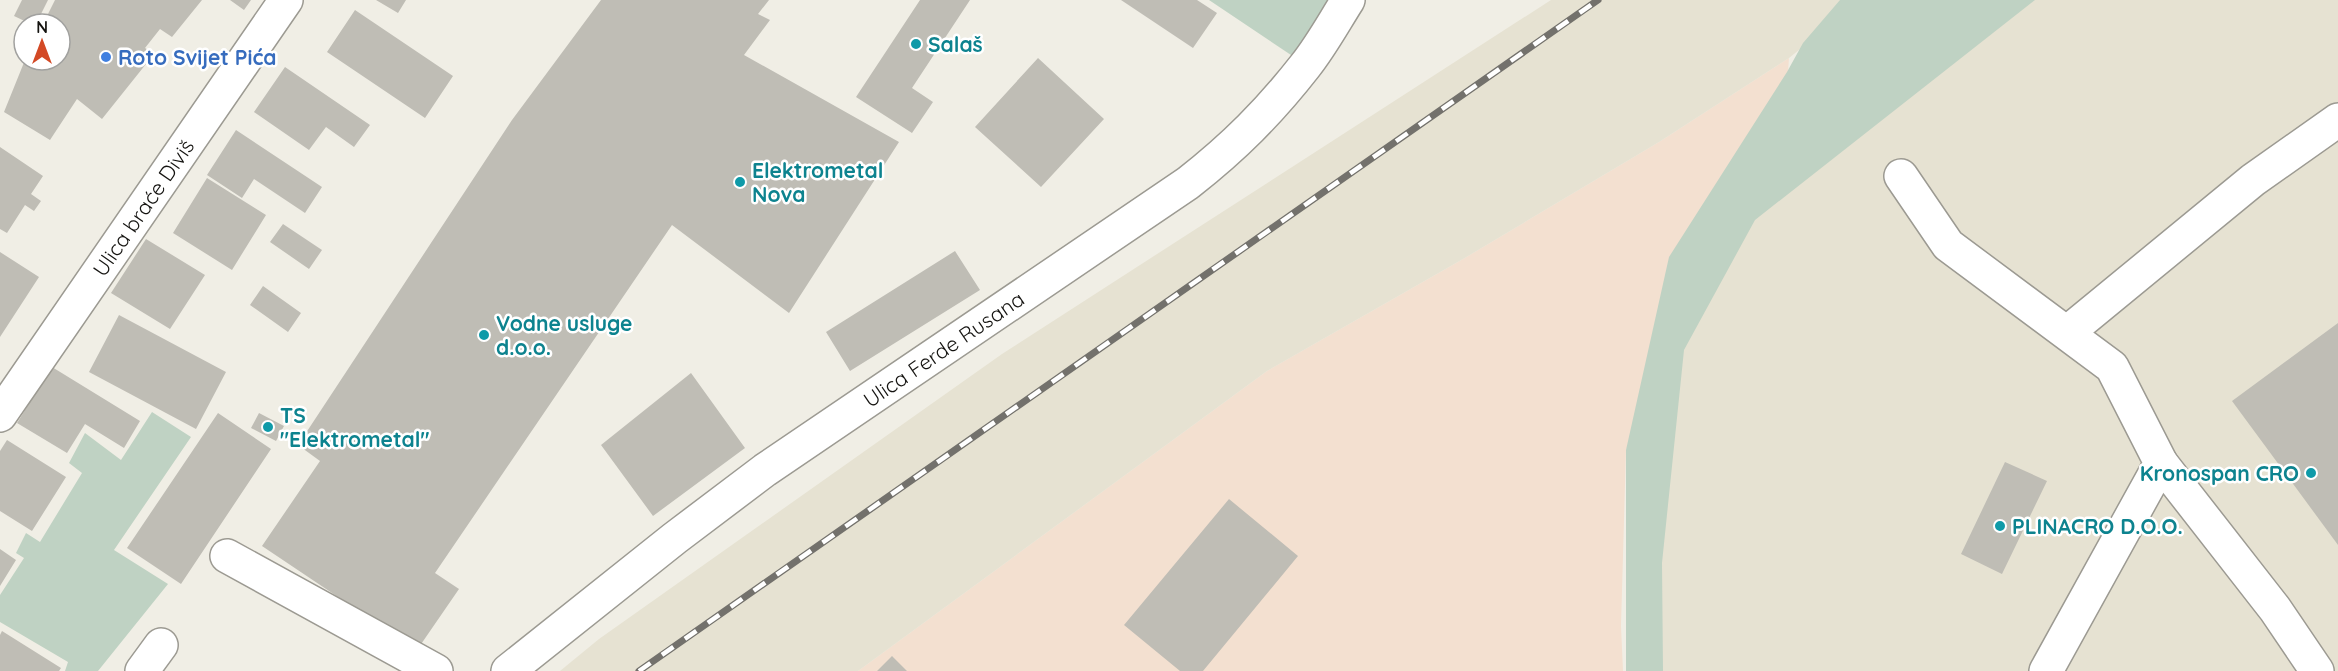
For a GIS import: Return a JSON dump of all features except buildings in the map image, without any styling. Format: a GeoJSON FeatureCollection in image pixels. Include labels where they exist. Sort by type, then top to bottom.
{"type":"FeatureCollection","features":[{"type":"Feature","properties":{"kind":"street","name":"Ulica braće Diviš"},"geometry":{"type":"LineString","coordinates":[[0,415],[286,0]]}},
{"type":"Feature","properties":{"kind":"street","name":"Ulica Ferde Rusana"},"geometry":{"type":"LineString","coordinates":[[508,671],[675,538],[765,470],[1178,190],[1229,151],[1259,120],[1306,64],[1348,0]]}},
{"type":"Feature","properties":{"kind":"street"},"geometry":{"type":"LineString","coordinates":[[2068,332],[2253,180],[2338,120]]}},
{"type":"Feature","properties":{"kind":"street"},"geometry":{"type":"LineString","coordinates":[[1901,176],[1948,245],[2068,332],[2112,367],[2161,463],[2275,609],[2317,671]]}},
{"type":"Feature","properties":{"kind":"street"},"geometry":{"type":"LineString","coordinates":[[2046,671],[2161,463]]}},
{"type":"Feature","properties":{"kind":"street"},"geometry":{"type":"LineString","coordinates":[[227,556],[436,671]]}},
{"type":"Feature","properties":{"kind":"shaded area"},"geometry":{"type":"Polygon","coordinates":[[[1551,0],[1861,0],[1789,58],[1659,142],[1463,259],[1267,371],[858,671],[560,671],[599,639],[1002,354],[1551,0]]]}},
{"type":"Feature","properties":{"kind":"shaded area","name":"Kronospan CRO"},"geometry":{"type":"Polygon","coordinates":[[[1887,0],[2338,0],[2338,671],[1645,671],[1662,353],[1887,0]]]}},
{"type":"Feature","properties":{"kind":"shaded area"},"geometry":{"type":"Polygon","coordinates":[[[1789,58],[1788,72],[1626,450],[1621,626],[1623,671],[858,671],[1267,371],[1463,259],[1659,142],[1789,58]]]}},
{"type":"Feature","properties":{"kind":"green space"},"geometry":{"type":"Polygon","coordinates":[[[1209,0],[1348,0],[1306,65],[1209,0]]]}},
{"type":"Feature","properties":{"kind":"green space"},"geometry":{"type":"Polygon","coordinates":[[[1840,0],[2035,0],[1755,220],[1684,350],[1662,563],[1663,671],[1626,671],[1626,450],[1669,257],[1787,72],[1803,43],[1840,0]]]}},
{"type":"Feature","properties":{"kind":"green space"},"geometry":{"type":"Polygon","coordinates":[[[152,412],[191,437],[114,550],[168,584],[98,671],[65,671],[68,662],[0,622],[0,595],[24,558],[16,553],[26,533],[40,542],[82,473],[69,463],[85,433],[121,460],[152,412]]]}},
{"type":"Feature","properties":{"kind":"railway"},"geometry":{"type":"LineString","coordinates":[[639,671],[1598,0]]}},
{"type":"Feature","properties":{"kind":"place","name":"Salaš"},"geometry":{"type":"Point","coordinates":[916,44]}},
{"type":"Feature","properties":{"kind":"place","name":"Roto Svijet Pića"},"geometry":{"type":"Point","coordinates":[106,57]}},
{"type":"Feature","properties":{"kind":"place","name":"Elektrometal Nova"},"geometry":{"type":"Point","coordinates":[740,182]}},
{"type":"Feature","properties":{"kind":"place","name":"Vodne usluge d.o.o."},"geometry":{"type":"Point","coordinates":[484,335]}},
{"type":"Feature","properties":{"kind":"place","name":"TS \"Elektrometal\""},"geometry":{"type":"Point","coordinates":[268,427]}},
{"type":"Feature","properties":{"kind":"place","name":"Kronospan CRO"},"geometry":{"type":"Point","coordinates":[2311,473]}},
{"type":"Feature","properties":{"kind":"place","name":"PLINACRO D.O.O."},"geometry":{"type":"Point","coordinates":[2000,526]}}]}
